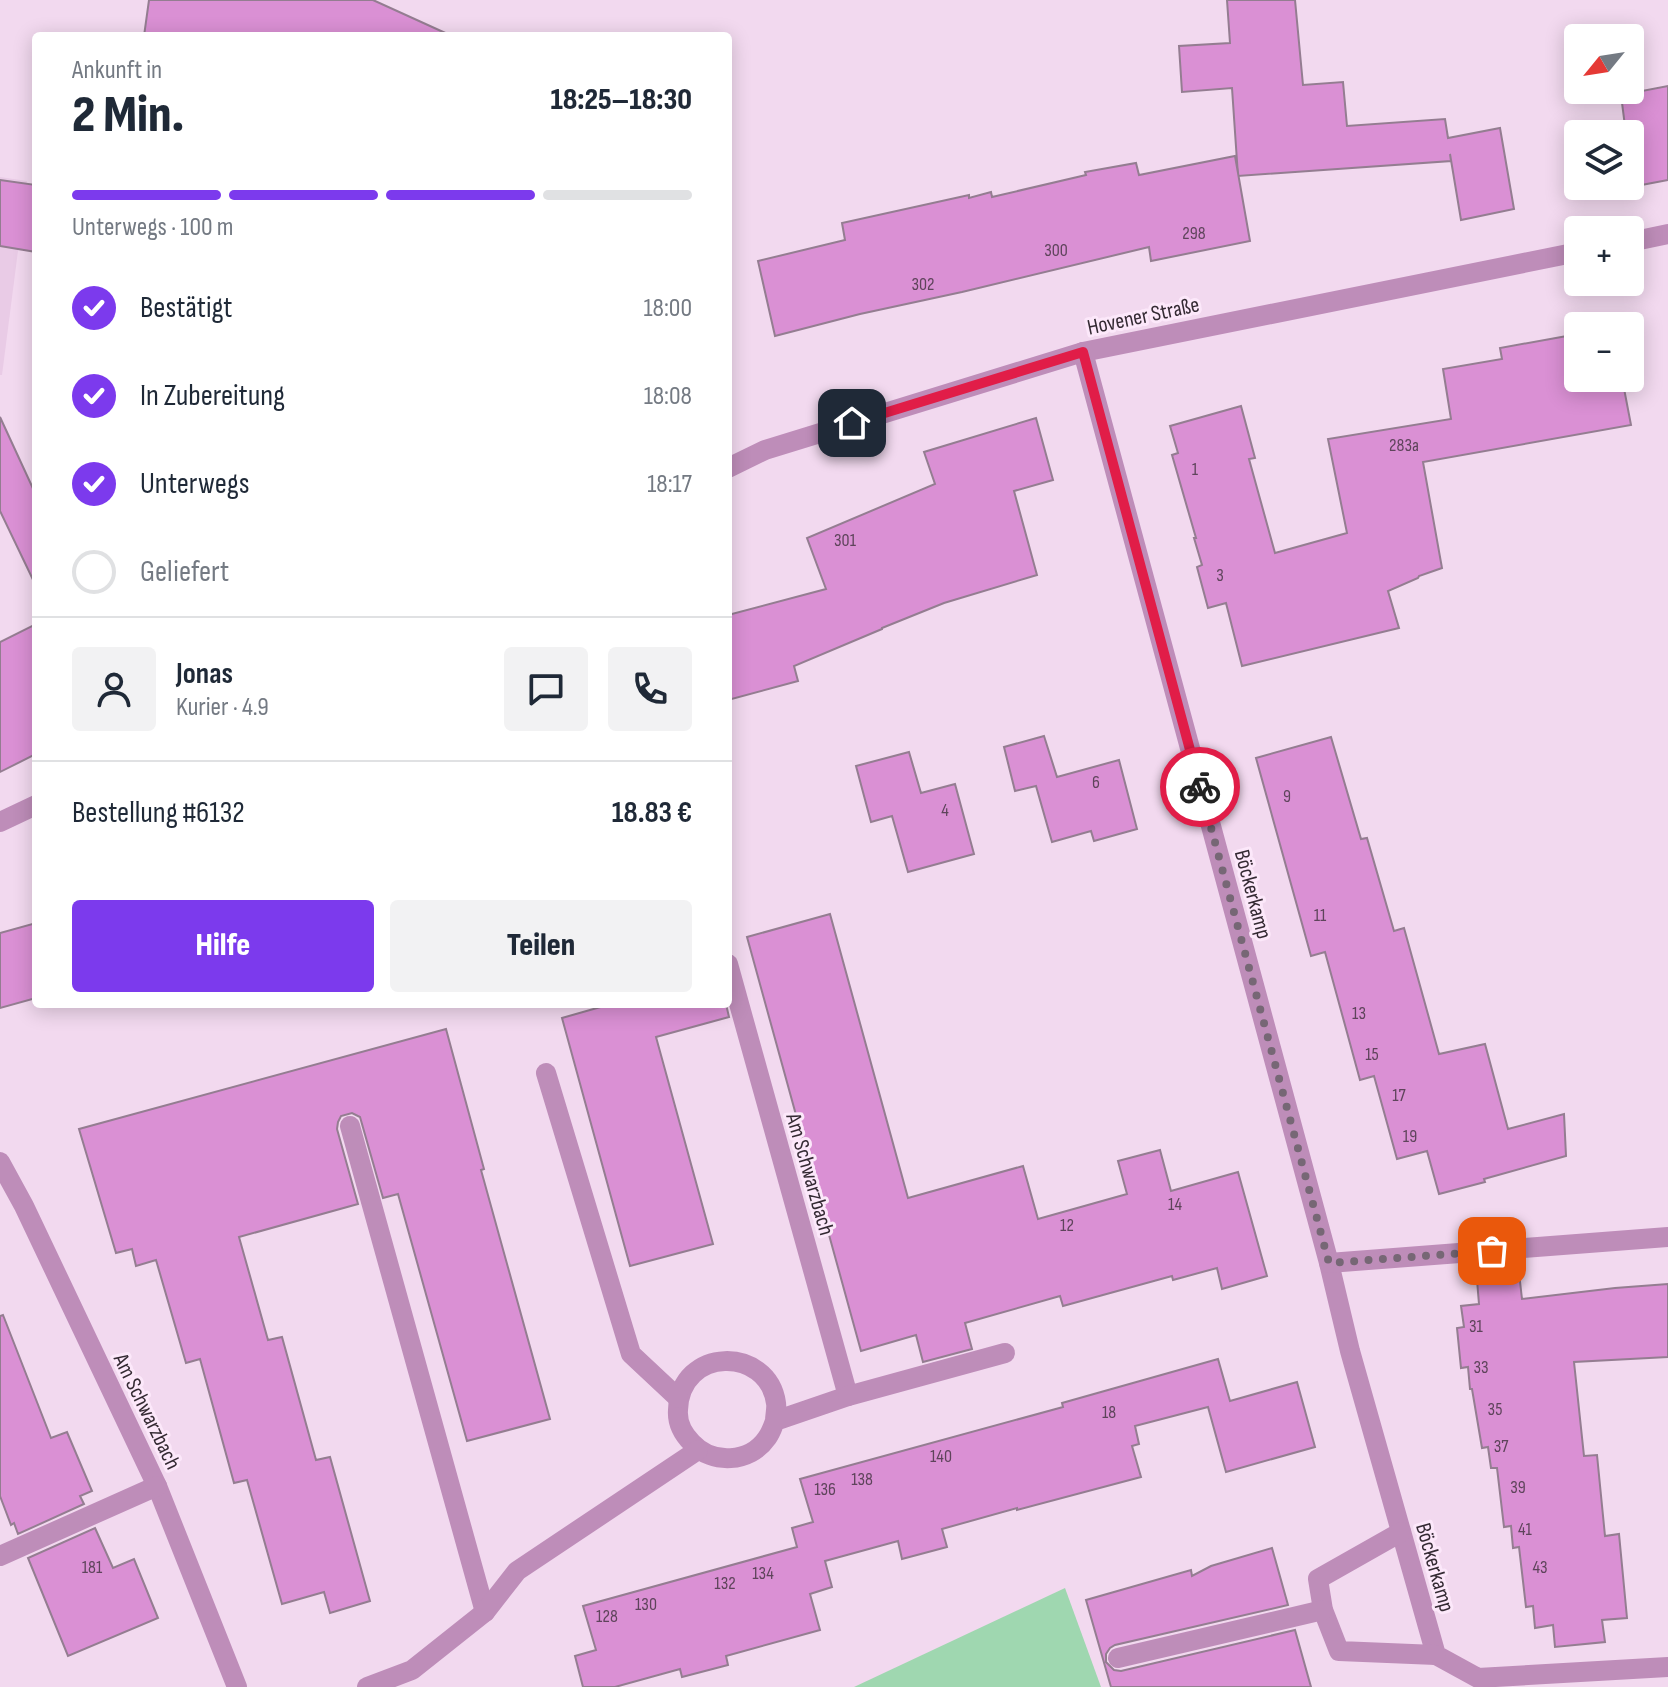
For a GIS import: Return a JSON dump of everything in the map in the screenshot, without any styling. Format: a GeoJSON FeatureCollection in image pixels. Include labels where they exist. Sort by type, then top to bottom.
{"type":"FeatureCollection","features":[{"type":"Feature","properties":{"kind":"street"},"geometry":{"type":"LineString","coordinates":[[1644,239],[1668,234]]}},
{"type":"Feature","properties":{"kind":"street","name":"Hovener Straße"},"geometry":{"type":"LineString","coordinates":[[732,466],[765,450],[1083,352],[1564,255]]}},
{"type":"Feature","properties":{"kind":"street","name":"Böckerkamp"},"geometry":{"type":"LineString","coordinates":[[1083,352],[1329,1263],[1350,1351],[1436,1655]]}},
{"type":"Feature","properties":{"kind":"street"},"geometry":{"type":"LineString","coordinates":[[0,822],[32,807]]}},
{"type":"Feature","properties":{"kind":"street","name":"Am Schwarzbach"},"geometry":{"type":"LineString","coordinates":[[732,978],[848,1396]]}},
{"type":"Feature","properties":{"kind":"street"},"geometry":{"type":"LineString","coordinates":[[546,1073],[631,1354],[678,1398]]}},
{"type":"Feature","properties":{"kind":"street"},"geometry":{"type":"LineString","coordinates":[[350,1126],[485,1612]]}},
{"type":"Feature","properties":{"kind":"street","name":"Am Schwarzbach"},"geometry":{"type":"LineString","coordinates":[[0,1162],[24,1206],[157,1486],[237,1687]]}},
{"type":"Feature","properties":{"kind":"street"},"geometry":{"type":"LineString","coordinates":[[1329,1263],[1668,1237]]}},
{"type":"Feature","properties":{"kind":"street"},"geometry":{"type":"LineString","coordinates":[[775,1421],[848,1396],[1005,1353]]}},
{"type":"Feature","properties":{"kind":"street"},"geometry":{"type":"LineString","coordinates":[[719,1360],[738,1361],[756,1370],[769,1383],[776,1402],[775,1421],[767,1439],[753,1452],[734,1459],[716,1458],[698,1450],[684,1436],[678,1418],[678,1398],[686,1380],[701,1367],[719,1360]]}},
{"type":"Feature","properties":{"kind":"street"},"geometry":{"type":"LineString","coordinates":[[367,1687],[412,1670],[485,1612],[517,1571],[698,1450]]}},
{"type":"Feature","properties":{"kind":"street"},"geometry":{"type":"LineString","coordinates":[[0,1556],[157,1486]]}},
{"type":"Feature","properties":{"kind":"street"},"geometry":{"type":"LineString","coordinates":[[1401,1532],[1318,1579],[1323,1610],[1339,1651],[1436,1655],[1478,1678],[1668,1667]]}},
{"type":"Feature","properties":{"kind":"street"},"geometry":{"type":"LineString","coordinates":[[1118,1658],[1323,1610]]}},
{"type":"Feature","properties":{"kind":"shaded area"},"geometry":{"type":"Polygon","coordinates":[[[0,177],[27,181],[2,375],[0,375],[0,177]]]}},
{"type":"Feature","properties":{"kind":"green space"},"geometry":{"type":"Polygon","coordinates":[[[1065,1588],[1101,1687],[854,1687],[1065,1588]]]}},
{"type":"Feature","properties":{"kind":"building"},"geometry":{"type":"Polygon","coordinates":[[[149,0],[373,0],[443,32],[145,32],[149,0]]]}},
{"type":"Feature","properties":{"kind":"building"},"geometry":{"type":"Polygon","coordinates":[[[1227,0],[1295,0],[1303,85],[1343,82],[1347,126],[1445,119],[1448,138],[1500,128],[1514,209],[1461,220],[1450,154],[1451,161],[1238,176],[1232,88],[1182,92],[1179,46],[1230,43],[1227,0]]]}},
{"type":"Feature","properties":{"kind":"building"},"geometry":{"type":"Polygon","coordinates":[[[1668,86],[1668,180],[1644,184],[1644,120],[1624,120],[1622,104],[1644,104],[1644,91],[1668,86]]]}},
{"type":"Feature","properties":{"kind":"building"},"geometry":{"type":"Polygon","coordinates":[[[1235,156],[1250,241],[1151,261],[1149,247],[775,336],[758,261],[845,240],[842,223],[969,195],[969,198],[991,192],[992,197],[1086,175],[1085,172],[1136,163],[1139,175],[1235,156]]]}},
{"type":"Feature","properties":{"kind":"building"},"geometry":{"type":"Polygon","coordinates":[[[0,180],[32,184],[32,251],[0,246],[0,180]]]}},
{"type":"Feature","properties":{"kind":"building"},"geometry":{"type":"Polygon","coordinates":[[[1564,337],[1564,392],[1625,392],[1631,425],[1423,462],[1442,568],[1388,591],[1399,628],[1242,666],[1226,603],[1208,608],[1197,567],[1202,565],[1196,538],[1172,455],[1178,453],[1170,426],[1241,406],[1255,458],[1249,459],[1275,553],[1347,533],[1328,439],[1451,419],[1443,369],[1502,359],[1500,348],[1564,337]]]}},
{"type":"Feature","properties":{"kind":"building"},"geometry":{"type":"Polygon","coordinates":[[[0,417],[32,486],[32,578],[0,511],[0,417]]]}},
{"type":"Feature","properties":{"kind":"building"},"geometry":{"type":"Polygon","coordinates":[[[1036,418],[1053,480],[1014,491],[1037,575],[944,603],[882,628],[794,666],[798,681],[732,699],[732,614],[826,589],[807,538],[935,484],[924,452],[1036,418]]]}},
{"type":"Feature","properties":{"kind":"building"},"geometry":{"type":"Polygon","coordinates":[[[32,626],[32,756],[0,772],[0,642],[32,626]]]}},
{"type":"Feature","properties":{"kind":"building"},"geometry":{"type":"Polygon","coordinates":[[[1044,736],[1057,777],[1119,760],[1137,829],[1094,841],[1091,831],[1052,842],[1036,786],[1015,791],[1004,747],[1044,736]]]}},
{"type":"Feature","properties":{"kind":"building"},"geometry":{"type":"Polygon","coordinates":[[[1331,737],[1361,839],[1367,838],[1394,931],[1404,928],[1439,1054],[1485,1044],[1508,1129],[1564,1114],[1566,1156],[1439,1194],[1427,1151],[1397,1159],[1374,1076],[1360,1080],[1325,952],[1311,956],[1256,758],[1331,737]]]}},
{"type":"Feature","properties":{"kind":"building"},"geometry":{"type":"Polygon","coordinates":[[[909,752],[921,793],[955,784],[974,854],[908,872],[892,816],[871,822],[856,766],[909,752]]]}},
{"type":"Feature","properties":{"kind":"building"},"geometry":{"type":"Polygon","coordinates":[[[830,914],[908,1198],[1023,1166],[1038,1219],[1127,1194],[1118,1161],[1160,1150],[1171,1191],[1238,1172],[1267,1276],[1222,1289],[1217,1268],[1173,1280],[1172,1276],[1063,1306],[1060,1296],[965,1323],[972,1349],[923,1362],[916,1335],[861,1351],[747,937],[830,914]]]}},
{"type":"Feature","properties":{"kind":"building"},"geometry":{"type":"Polygon","coordinates":[[[32,924],[32,999],[0,1008],[0,933],[32,924]]]}},
{"type":"Feature","properties":{"kind":"building"},"geometry":{"type":"Polygon","coordinates":[[[597,1008],[727,1008],[729,1017],[656,1037],[713,1244],[630,1266],[562,1018],[597,1008]]]}},
{"type":"Feature","properties":{"kind":"building"},"geometry":{"type":"Polygon","coordinates":[[[446,1029],[484,1169],[481,1170],[550,1419],[467,1441],[398,1194],[383,1198],[360,1117],[352,1113],[341,1116],[337,1129],[358,1204],[239,1237],[268,1340],[282,1337],[316,1460],[330,1457],[370,1601],[330,1613],[324,1592],[282,1604],[247,1480],[234,1483],[200,1359],[186,1363],[156,1260],[136,1266],[132,1249],[116,1253],[79,1129],[446,1029]]]}},
{"type":"Feature","properties":{"kind":"building"},"geometry":{"type":"Polygon","coordinates":[[[1518,1264],[1522,1299],[1668,1284],[1668,1357],[1574,1362],[1584,1456],[1597,1455],[1605,1536],[1619,1534],[1627,1618],[1602,1620],[1605,1642],[1555,1647],[1553,1625],[1535,1628],[1533,1606],[1526,1607],[1519,1547],[1513,1548],[1511,1526],[1504,1527],[1497,1468],[1491,1468],[1488,1447],[1482,1448],[1468,1367],[1461,1368],[1457,1328],[1464,1327],[1461,1306],[1479,1304],[1476,1268],[1518,1264]]]}},
{"type":"Feature","properties":{"kind":"building"},"geometry":{"type":"Polygon","coordinates":[[[3,1315],[51,1438],[67,1432],[92,1491],[80,1496],[84,1504],[18,1534],[14,1523],[11,1525],[0,1496],[0,1316],[3,1315]]]}},
{"type":"Feature","properties":{"kind":"building"},"geometry":{"type":"Polygon","coordinates":[[[1218,1359],[1230,1401],[1297,1382],[1315,1447],[1226,1472],[1208,1407],[1135,1426],[1139,1444],[1132,1446],[1141,1477],[942,1529],[947,1547],[902,1559],[898,1541],[825,1561],[832,1587],[810,1594],[820,1630],[726,1656],[728,1665],[682,1677],[680,1669],[615,1687],[583,1687],[575,1656],[596,1650],[583,1606],[797,1547],[792,1528],[813,1522],[800,1479],[1063,1407],[1062,1403],[1218,1359]]]}},
{"type":"Feature","properties":{"kind":"building"},"geometry":{"type":"Polygon","coordinates":[[[95,1528],[113,1568],[134,1559],[158,1618],[68,1656],[28,1558],[95,1528]]]}},
{"type":"Feature","properties":{"kind":"building"},"geometry":{"type":"Polygon","coordinates":[[[1272,1548],[1288,1605],[1115,1645],[1106,1654],[1106,1662],[1114,1670],[1121,1671],[1295,1630],[1311,1687],[1111,1687],[1086,1600],[1191,1570],[1192,1576],[1211,1566],[1272,1548]]]}},
{"type":"Feature","properties":{"kind":"way so far"},"geometry":{"type":"LineString","coordinates":[[1200,787],[1329,1263],[1492,1251]]}},
{"type":"Feature","properties":{"kind":"route"},"geometry":{"type":"LineString","coordinates":[[852,423],[1083,352],[1200,787]]}}]}
